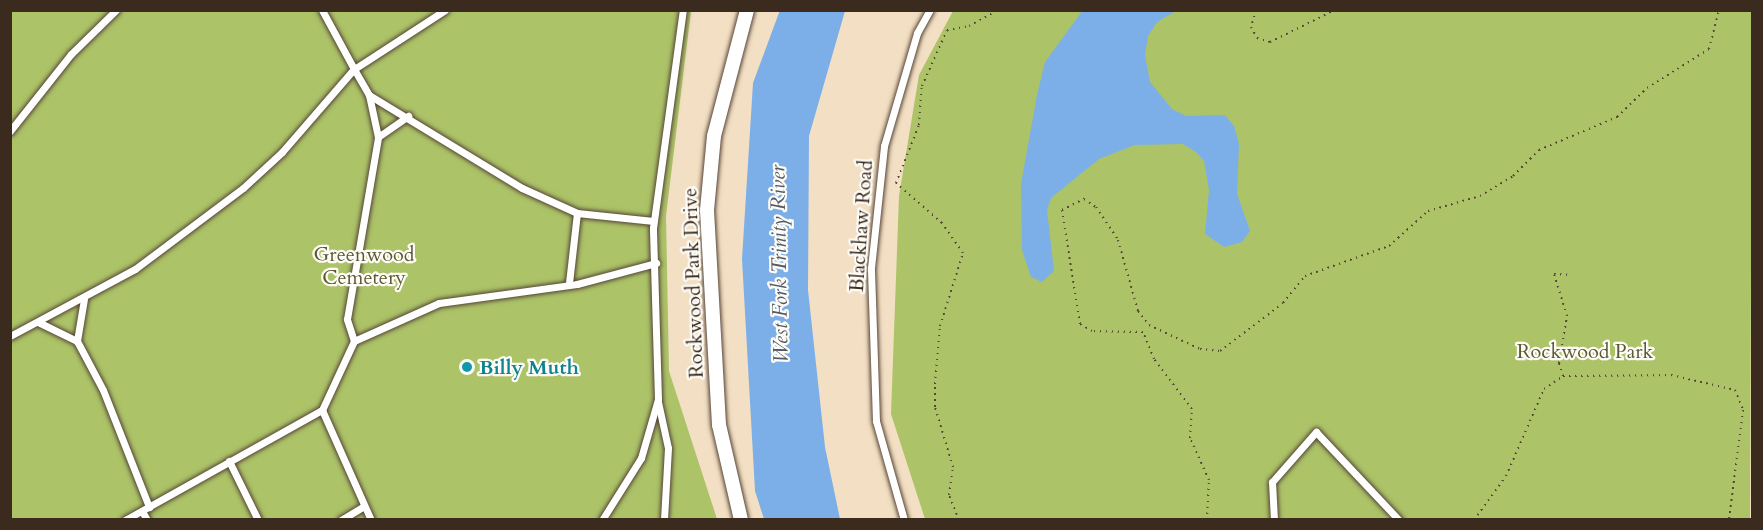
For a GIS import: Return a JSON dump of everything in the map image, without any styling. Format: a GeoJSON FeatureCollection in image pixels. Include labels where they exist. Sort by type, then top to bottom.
{"type":"FeatureCollection","features":[{"type":"Feature","properties":{"kind":"street","name":"Rockwood Park Drive"},"geometry":{"type":"LineString","coordinates":[[741,519],[719,425],[706,210],[714,136],[747,10]]}},
{"type":"Feature","properties":{"kind":"lane"},"geometry":{"type":"LineString","coordinates":[[10,131],[71,54],[116,10]]}},
{"type":"Feature","properties":{"kind":"lane"},"geometry":{"type":"LineString","coordinates":[[322,10],[369,95],[378,137],[347,319],[354,341]]}},
{"type":"Feature","properties":{"kind":"lane"},"geometry":{"type":"LineString","coordinates":[[10,336],[84,299],[135,269],[243,188],[320,112],[354,69],[445,10]]}},
{"type":"Feature","properties":{"kind":"lane"},"geometry":{"type":"LineString","coordinates":[[664,519],[668,448],[658,399],[654,221],[683,10]]}},
{"type":"Feature","properties":{"kind":"lane","name":"Blackhaw Road"},"geometry":{"type":"LineString","coordinates":[[904,519],[876,421],[871,268],[884,146],[917,33],[930,10]]}},
{"type":"Feature","properties":{"kind":"lane"},"geometry":{"type":"LineString","coordinates":[[369,95],[408,116],[522,189],[577,213],[654,221]]}},
{"type":"Feature","properties":{"kind":"lane"},"geometry":{"type":"LineString","coordinates":[[378,137],[408,116]]}},
{"type":"Feature","properties":{"kind":"lane"},"geometry":{"type":"LineString","coordinates":[[569,283],[577,213]]}},
{"type":"Feature","properties":{"kind":"lane"},"geometry":{"type":"LineString","coordinates":[[125,519],[322,410],[354,341],[439,303],[569,283],[656,263]]}},
{"type":"Feature","properties":{"kind":"lane"},"geometry":{"type":"LineString","coordinates":[[77,341],[84,299]]}},
{"type":"Feature","properties":{"kind":"lane"},"geometry":{"type":"LineString","coordinates":[[38,322],[77,341],[103,390],[146,509],[147,519]]}},
{"type":"Feature","properties":{"kind":"lane"},"geometry":{"type":"LineString","coordinates":[[602,519],[641,458],[658,399]]}},
{"type":"Feature","properties":{"kind":"lane"},"geometry":{"type":"LineString","coordinates":[[322,410],[371,519]]}},
{"type":"Feature","properties":{"kind":"lane"},"geometry":{"type":"LineString","coordinates":[[1274,519],[1272,482],[1316,432],[1399,519]]}},
{"type":"Feature","properties":{"kind":"lane"},"geometry":{"type":"LineString","coordinates":[[230,461],[258,519]]}},
{"type":"Feature","properties":{"kind":"lane"},"geometry":{"type":"LineString","coordinates":[[341,519],[364,506]]}},
{"type":"Feature","properties":{"kind":"path"},"geometry":{"type":"LineString","coordinates":[[959,519],[949,495],[953,467],[935,407],[935,384],[940,326],[963,253],[942,223],[896,183],[919,126],[922,86],[948,30],[969,26],[998,10]]}},
{"type":"Feature","properties":{"kind":"path"},"geometry":{"type":"LineString","coordinates":[[1256,10],[1251,27],[1257,38],[1270,42],[1335,10]]}},
{"type":"Feature","properties":{"kind":"path"},"geometry":{"type":"LineString","coordinates":[[1208,519],[1209,480],[1190,438],[1192,409],[1154,359],[1143,332],[1092,331],[1080,324],[1062,210],[1084,199],[1096,207],[1118,240],[1138,311],[1149,325],[1200,349],[1220,351],[1283,303],[1305,276],[1389,246],[1428,210],[1480,196],[1513,176],[1539,150],[1617,117],[1647,88],[1709,49],[1719,10]]}},
{"type":"Feature","properties":{"kind":"path"},"geometry":{"type":"LineString","coordinates":[[1563,376],[1559,363],[1568,316],[1554,274],[1571,275]]}},
{"type":"Feature","properties":{"kind":"path"},"geometry":{"type":"LineString","coordinates":[[1474,519],[1506,476],[1544,389],[1563,376],[1671,375],[1735,390],[1743,410],[1729,519]]}},
{"type":"Feature","properties":{"kind":"green space","name":"Greenwood Cemetery"},"geometry":{"type":"Polygon","coordinates":[[[10,11],[691,11],[666,216],[669,371],[717,519],[11,519],[10,11]]]}},
{"type":"Feature","properties":{"kind":"green space","name":"Rockwood Park"},"geometry":{"type":"Polygon","coordinates":[[[953,11],[1752,11],[1750,519],[925,519],[891,414],[899,196],[919,75],[953,11]]]}},
{"type":"Feature","properties":{"kind":"water","name":"West Fork Trinity River"},"geometry":{"type":"Polygon","coordinates":[[[780,10],[845,11],[809,136],[808,290],[825,447],[840,519],[764,519],[755,491],[742,259],[753,83],[780,10]]]}},
{"type":"Feature","properties":{"kind":"water"},"geometry":{"type":"Polygon","coordinates":[[[1083,10],[1176,11],[1157,22],[1148,36],[1145,55],[1150,82],[1172,109],[1186,116],[1225,115],[1234,126],[1239,144],[1237,194],[1250,231],[1242,242],[1224,247],[1205,234],[1209,190],[1204,161],[1196,152],[1183,144],[1135,145],[1099,159],[1051,198],[1047,210],[1054,271],[1042,282],[1031,277],[1022,250],[1021,184],[1037,95],[1045,62],[1083,10]]]}},
{"type":"Feature","properties":{"kind":"place","name":"Billy Muth"},"geometry":{"type":"Point","coordinates":[467,367]}}]}
